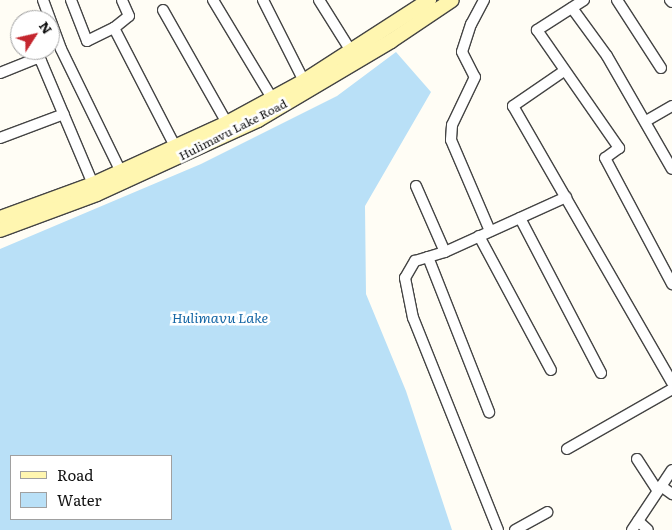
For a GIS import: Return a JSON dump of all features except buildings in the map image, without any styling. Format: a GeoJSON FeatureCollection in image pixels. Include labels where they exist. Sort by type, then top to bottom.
{"type":"FeatureCollection","features":[{"type":"Feature","properties":{"kind":"main road","name":"Hulimavu Lake Road"},"geometry":{"type":"LineString","coordinates":[[0,218],[121,172],[178,153],[258,120],[354,56],[429,0]]}},
{"type":"Feature","properties":{"kind":"main road","name":"Hulimavu Lake Road"},"geometry":{"type":"LineString","coordinates":[[0,230],[97,194],[178,153],[452,0]]}},
{"type":"Feature","properties":{"kind":"street"},"geometry":{"type":"LineString","coordinates":[[43,0],[61,50],[121,172]]}},
{"type":"Feature","properties":{"kind":"street"},"geometry":{"type":"LineString","coordinates":[[71,0],[87,41],[114,28],[129,16],[122,0]]}},
{"type":"Feature","properties":{"kind":"street"},"geometry":{"type":"LineString","coordinates":[[213,0],[273,100]]}},
{"type":"Feature","properties":{"kind":"street"},"geometry":{"type":"LineString","coordinates":[[263,0],[304,82]]}},
{"type":"Feature","properties":{"kind":"street"},"geometry":{"type":"LineString","coordinates":[[319,0],[354,56]]}},
{"type":"Feature","properties":{"kind":"street"},"geometry":{"type":"LineString","coordinates":[[484,0],[471,24],[462,52],[474,78],[452,124],[451,140],[490,231]]}},
{"type":"Feature","properties":{"kind":"street"},"geometry":{"type":"LineString","coordinates":[[584,0],[537,30],[619,148],[605,158],[672,284]]}},
{"type":"Feature","properties":{"kind":"street"},"geometry":{"type":"LineString","coordinates":[[617,0],[661,68]]}},
{"type":"Feature","properties":{"kind":"street"},"geometry":{"type":"LineString","coordinates":[[572,8],[607,56],[669,157],[672,169]]}},
{"type":"Feature","properties":{"kind":"street"},"geometry":{"type":"LineString","coordinates":[[163,10],[227,124]]}},
{"type":"Feature","properties":{"kind":"street"},"geometry":{"type":"LineString","coordinates":[[114,28],[178,153]]}},
{"type":"Feature","properties":{"kind":"street"},"geometry":{"type":"LineString","coordinates":[[0,72],[37,58],[64,114],[93,184]]}},
{"type":"Feature","properties":{"kind":"street"},"geometry":{"type":"LineString","coordinates":[[564,71],[513,106],[672,383]]}},
{"type":"Feature","properties":{"kind":"street"},"geometry":{"type":"LineString","coordinates":[[646,121],[672,106]]}},
{"type":"Feature","properties":{"kind":"street"},"geometry":{"type":"LineString","coordinates":[[0,138],[64,114]]}},
{"type":"Feature","properties":{"kind":"street"},"geometry":{"type":"LineString","coordinates":[[416,186],[444,252]]}},
{"type":"Feature","properties":{"kind":"street"},"geometry":{"type":"LineString","coordinates":[[498,530],[413,318],[407,295],[407,271],[415,261],[444,252],[566,197]]}},
{"type":"Feature","properties":{"kind":"street"},"geometry":{"type":"LineString","coordinates":[[520,218],[602,373]]}},
{"type":"Feature","properties":{"kind":"street"},"geometry":{"type":"LineString","coordinates":[[479,236],[551,370]]}},
{"type":"Feature","properties":{"kind":"street"},"geometry":{"type":"LineString","coordinates":[[428,257],[490,412]]}},
{"type":"Feature","properties":{"kind":"street"},"geometry":{"type":"LineString","coordinates":[[567,449],[672,389]]}},
{"type":"Feature","properties":{"kind":"street"},"geometry":{"type":"LineString","coordinates":[[637,459],[660,488],[672,494]]}},
{"type":"Feature","properties":{"kind":"street"},"geometry":{"type":"LineString","coordinates":[[648,530],[635,526],[672,470]]}},
{"type":"Feature","properties":{"kind":"street"},"geometry":{"type":"LineString","coordinates":[[515,530],[547,512]]}},
{"type":"Feature","properties":{"kind":"street"},"geometry":{"type":"LineString","coordinates":[[532,520],[537,530]]}},
{"type":"Feature","properties":{"kind":"water","name":"Hulimavu Lake"},"geometry":{"type":"Polygon","coordinates":[[[396,52],[431,92],[365,206],[366,294],[406,391],[452,530],[0,530],[0,249],[201,164],[337,96],[396,52]]]}}]}
